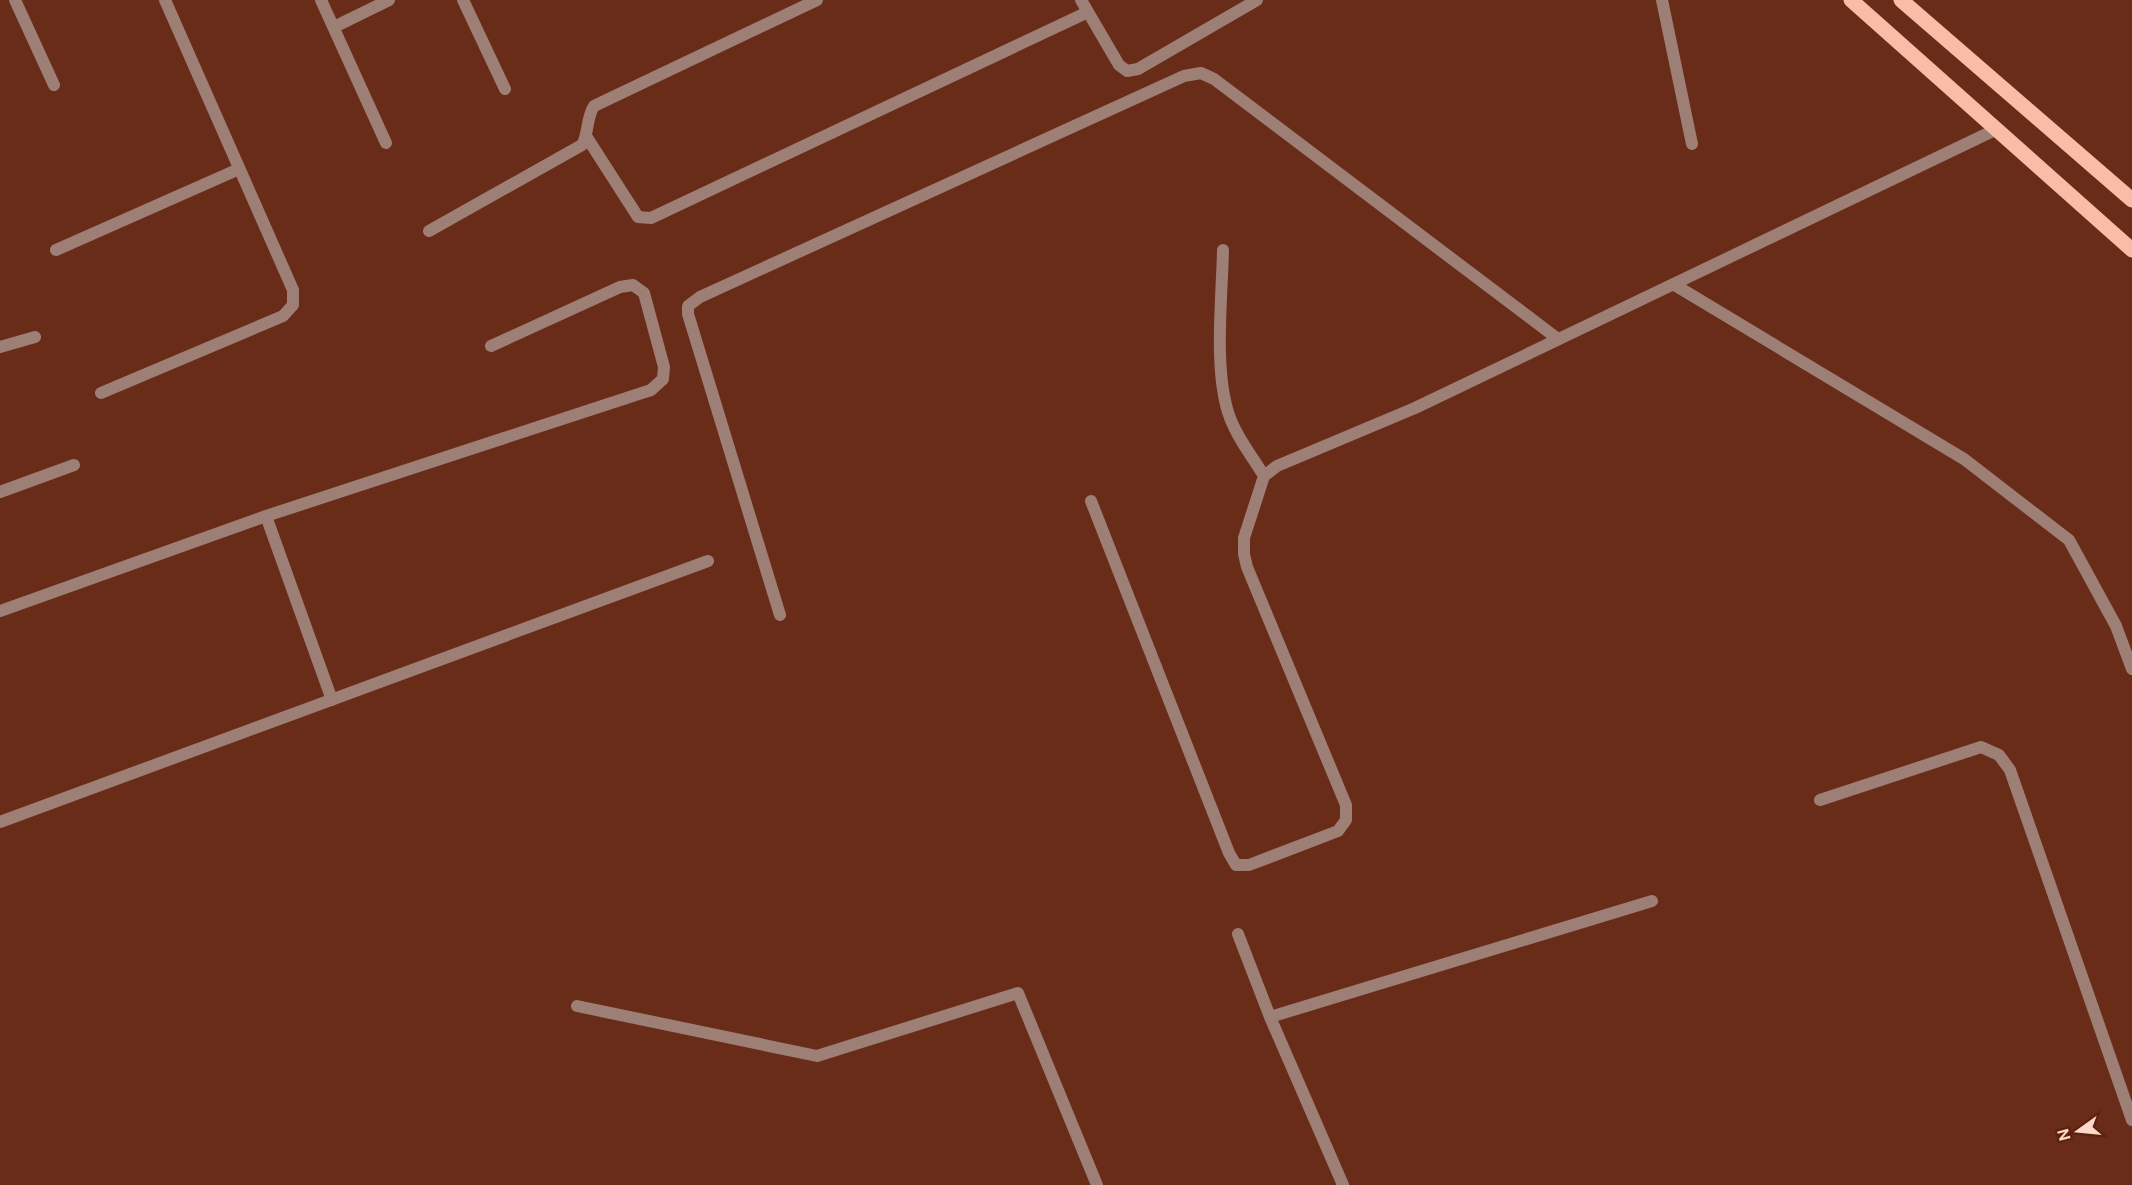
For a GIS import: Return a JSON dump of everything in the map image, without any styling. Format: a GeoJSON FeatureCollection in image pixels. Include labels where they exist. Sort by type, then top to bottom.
{"type":"FeatureCollection","features":[{"type":"Feature","properties":{"kind":"main road"},"geometry":{"type":"LineString","coordinates":[[1851,0],[2132,250]]}},
{"type":"Feature","properties":{"kind":"main road"},"geometry":{"type":"LineString","coordinates":[[1901,0],[2132,200]]}},
{"type":"Feature","properties":{"kind":"street"},"geometry":{"type":"LineString","coordinates":[[15,0],[54,86]]}},
{"type":"Feature","properties":{"kind":"street"},"geometry":{"type":"LineString","coordinates":[[101,393],[283,316],[293,305],[292,290],[165,0]]}},
{"type":"Feature","properties":{"kind":"street"},"geometry":{"type":"LineString","coordinates":[[321,0],[386,143]]}},
{"type":"Feature","properties":{"kind":"street"},"geometry":{"type":"LineString","coordinates":[[334,27],[390,0]]}},
{"type":"Feature","properties":{"kind":"street"},"geometry":{"type":"LineString","coordinates":[[463,0],[505,88]]}},
{"type":"Feature","properties":{"kind":"street"},"geometry":{"type":"LineString","coordinates":[[429,231],[582,145],[590,112],[594,106],[817,0]]}},
{"type":"Feature","properties":{"kind":"street"},"geometry":{"type":"LineString","coordinates":[[1081,0],[1119,65],[1127,71],[1138,69],[1257,0]]}},
{"type":"Feature","properties":{"kind":"street"},"geometry":{"type":"LineString","coordinates":[[1662,0],[1692,144]]}},
{"type":"Feature","properties":{"kind":"street"},"geometry":{"type":"LineString","coordinates":[[586,136],[638,217],[651,218],[1088,12]]}},
{"type":"Feature","properties":{"kind":"street"},"geometry":{"type":"LineString","coordinates":[[780,615],[688,314],[688,306],[700,297],[1184,76],[1201,73],[1214,79],[1558,339]]}},
{"type":"Feature","properties":{"kind":"street"},"geometry":{"type":"LineString","coordinates":[[1091,501],[1228,853],[1236,865],[1249,865],[1338,831],[1346,820],[1346,805],[1244,554],[1244,538],[1264,476],[1277,466],[1415,408],[1997,129]]}},
{"type":"Feature","properties":{"kind":"street"},"geometry":{"type":"LineString","coordinates":[[56,250],[239,169]]}},
{"type":"Feature","properties":{"kind":"street"},"geometry":{"type":"LineString","coordinates":[[1223,250],[1221,373],[1228,412],[1238,434],[1264,476]]}},
{"type":"Feature","properties":{"kind":"street"},"geometry":{"type":"LineString","coordinates":[[1673,284],[1964,459],[2069,540],[2116,626],[2132,669]]}},
{"type":"Feature","properties":{"kind":"street"},"geometry":{"type":"LineString","coordinates":[[0,611],[266,516],[651,390],[663,379],[664,368],[644,293],[633,285],[620,287],[491,346]]}},
{"type":"Feature","properties":{"kind":"street"},"geometry":{"type":"LineString","coordinates":[[0,347],[35,337]]}},
{"type":"Feature","properties":{"kind":"street"},"geometry":{"type":"LineString","coordinates":[[0,492],[74,465]]}},
{"type":"Feature","properties":{"kind":"street"},"geometry":{"type":"LineString","coordinates":[[266,516],[332,700]]}},
{"type":"Feature","properties":{"kind":"street"},"geometry":{"type":"LineString","coordinates":[[0,822],[708,561]]}},
{"type":"Feature","properties":{"kind":"street"},"geometry":{"type":"LineString","coordinates":[[1820,800],[1981,747],[1999,755],[2010,770],[2132,1120]]}},
{"type":"Feature","properties":{"kind":"street"},"geometry":{"type":"LineString","coordinates":[[1270,1017],[1652,901]]}},
{"type":"Feature","properties":{"kind":"street"},"geometry":{"type":"LineString","coordinates":[[1238,934],[1270,1017],[1343,1185]]}},
{"type":"Feature","properties":{"kind":"street"},"geometry":{"type":"LineString","coordinates":[[577,1006],[817,1056],[1018,993],[1098,1185]]}}]}
